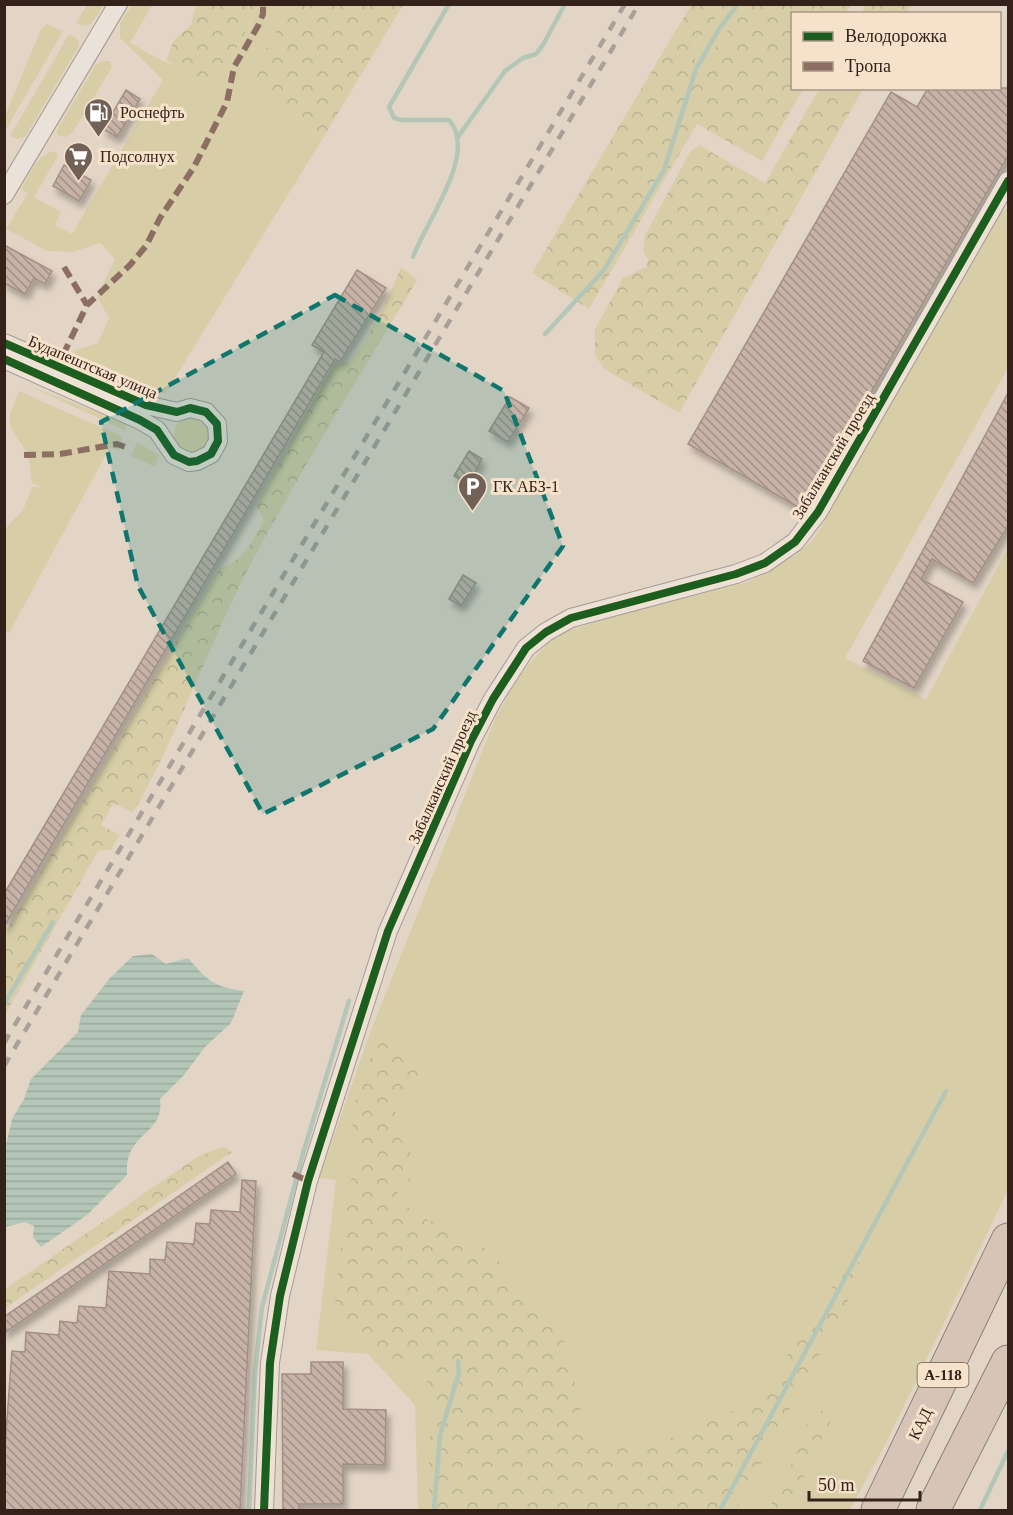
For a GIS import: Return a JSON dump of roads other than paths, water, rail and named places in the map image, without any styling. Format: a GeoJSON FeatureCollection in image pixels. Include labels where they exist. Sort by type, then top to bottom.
{"type":"FeatureCollection","features":[{"type":"Feature","properties":{"kind":"highway","name":"КАД"},"geometry":{"type":"LineString","coordinates":[[878,1510],[1008,1240]]}},
{"type":"Feature","properties":{"kind":"highway","name":"А-118"},"geometry":{"type":"LineString","coordinates":[[933,1510],[1008,1362]]}},
{"type":"Feature","properties":{"kind":"street"},"geometry":{"type":"LineString","coordinates":[[4,195],[118,4]]}},
{"type":"Feature","properties":{"kind":"street","name":"Забалканский проезд"},"geometry":{"type":"LineString","coordinates":[[264,1510],[270,1363],[280,1296],[308,1181],[388,932],[471,741],[493,699],[526,648],[571,618],[736,574],[765,563],[795,542],[818,512],[1008,181]]}},
{"type":"Feature","properties":{"kind":"street","name":"Будапештская улица"},"geometry":{"type":"LineString","coordinates":[[4,343],[146,405],[177,412],[190,408],[206,412],[217,424],[218,441],[211,454],[204,459],[197,461],[181,459],[169,449],[157,430],[140,420],[4,359]]}},
{"type":"Feature","properties":{"kind":"waterway"},"geometry":{"type":"LineString","coordinates":[[413,257],[454,169],[458,151],[457,134],[449,120],[401,120],[394,118],[389,107],[449,4]]}},
{"type":"Feature","properties":{"kind":"waterway"},"geometry":{"type":"LineString","coordinates":[[458,137],[505,71],[523,58],[536,54],[565,4]]}},
{"type":"Feature","properties":{"kind":"waterway"},"geometry":{"type":"LineString","coordinates":[[545,334],[604,270],[664,170],[696,69],[719,29],[738,4]]}},
{"type":"Feature","properties":{"kind":"waterway"},"geometry":{"type":"LineString","coordinates":[[4,1004],[53,922]]}},
{"type":"Feature","properties":{"kind":"waterway"},"geometry":{"type":"LineString","coordinates":[[249,1510],[255,1372],[262,1307],[302,1157],[349,1001]]}},
{"type":"Feature","properties":{"kind":"waterway"},"geometry":{"type":"LineString","coordinates":[[720,1510],[946,1091]]}},
{"type":"Feature","properties":{"kind":"waterway"},"geometry":{"type":"LineString","coordinates":[[434,1510],[440,1435],[459,1373],[458,1361]]}},
{"type":"Feature","properties":{"kind":"waterway"},"geometry":{"type":"LineString","coordinates":[[980,1510],[1008,1451]]}},
{"type":"Feature","properties":{"kind":"railway"},"geometry":{"type":"LineString","coordinates":[[4,1043],[625,4]]}},
{"type":"Feature","properties":{"kind":"railway"},"geometry":{"type":"LineString","coordinates":[[4,1066],[639,4]]}},
{"type":"Feature","properties":{"kind":"place","name":"Роснефть"},"geometry":{"type":"Point","coordinates":[99,138]}},
{"type":"Feature","properties":{"kind":"place","name":"Подсолнух"},"geometry":{"type":"Point","coordinates":[79,182]}},
{"type":"Feature","properties":{"kind":"place","name":"ГК АБЗ-1"},"geometry":{"type":"Point","coordinates":[472,512]}}]}
